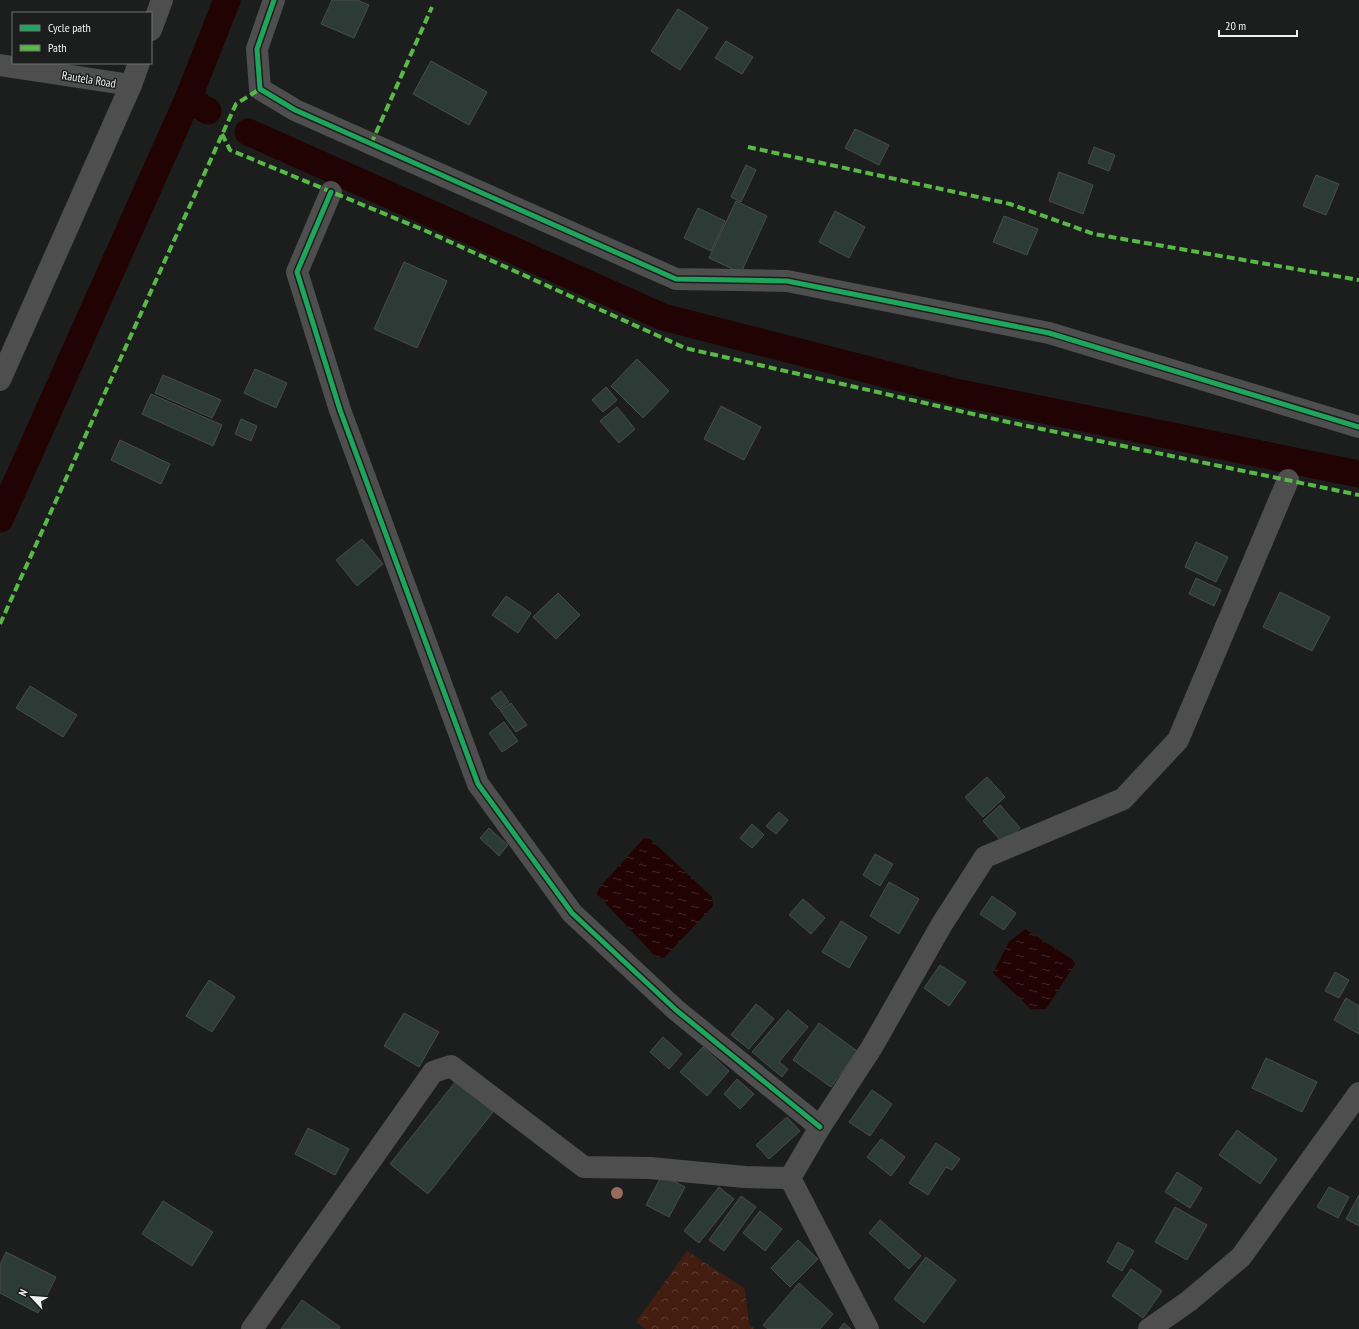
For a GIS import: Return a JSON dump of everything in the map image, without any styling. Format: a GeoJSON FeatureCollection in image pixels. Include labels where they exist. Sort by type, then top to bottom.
{"type":"FeatureCollection","features":[{"type":"Feature","properties":{"kind":"street"},"geometry":{"type":"LineString","coordinates":[[152,27],[162,0]]}},
{"type":"Feature","properties":{"kind":"street"},"geometry":{"type":"LineString","coordinates":[[274,0],[257,49],[260,89],[296,110],[676,278],[787,281],[1049,333],[1359,427]]}},
{"type":"Feature","properties":{"kind":"street"},"geometry":{"type":"LineString","coordinates":[[0,380],[131,85],[139,64]]}},
{"type":"Feature","properties":{"kind":"street","name":"Rautela Road"},"geometry":{"type":"LineString","coordinates":[[0,65],[131,85]]}},
{"type":"Feature","properties":{"kind":"street"},"geometry":{"type":"LineString","coordinates":[[331,192],[297,272],[340,410],[478,784],[572,913],[676,1010],[820,1127]]}},
{"type":"Feature","properties":{"kind":"street"},"geometry":{"type":"LineString","coordinates":[[790,1178],[820,1127],[872,1048],[942,924],[985,857],[1123,799],[1178,740],[1288,480]]}},
{"type":"Feature","properties":{"kind":"street"},"geometry":{"type":"LineString","coordinates":[[252,1329],[433,1072],[451,1066],[584,1167],[650,1168],[745,1176],[790,1178]]}},
{"type":"Feature","properties":{"kind":"street"},"geometry":{"type":"LineString","coordinates":[[1149,1329],[1189,1302],[1241,1257],[1359,1093]]}},
{"type":"Feature","properties":{"kind":"street"},"geometry":{"type":"LineString","coordinates":[[790,1178],[868,1329]]}},
{"type":"Feature","properties":{"kind":"green space"},"geometry":{"type":"Polygon","coordinates":[[[687,1251],[745,1289],[749,1324],[754,1329],[646,1329],[636,1322],[687,1251]]]}},
{"type":"Feature","properties":{"kind":"water"},"geometry":{"type":"Polygon","coordinates":[[[644,838],[650,839],[712,897],[713,906],[664,958],[656,957],[597,894],[599,888],[644,838]]]}},
{"type":"Feature","properties":{"kind":"water"},"geometry":{"type":"Polygon","coordinates":[[[1025,929],[1072,959],[1075,964],[1046,1009],[1031,1009],[993,973],[1009,942],[1025,929]]]}},
{"type":"Feature","properties":{"kind":"building"},"geometry":{"type":"Polygon","coordinates":[[[332,0],[357,0],[369,5],[354,38],[321,24],[332,0]]]}},
{"type":"Feature","properties":{"kind":"building"},"geometry":{"type":"Polygon","coordinates":[[[678,9],[708,28],[680,70],[651,51],[678,9]]]}},
{"type":"Feature","properties":{"kind":"building"},"geometry":{"type":"Polygon","coordinates":[[[726,41],[753,57],[742,74],[715,58],[726,41]]]}},
{"type":"Feature","properties":{"kind":"building"},"geometry":{"type":"Polygon","coordinates":[[[431,61],[487,92],[469,125],[413,94],[431,61]]]}},
{"type":"Feature","properties":{"kind":"building"},"geometry":{"type":"Polygon","coordinates":[[[855,129],[889,145],[879,165],[845,148],[855,129]]]}},
{"type":"Feature","properties":{"kind":"building"},"geometry":{"type":"Polygon","coordinates":[[[1094,147],[1115,155],[1109,171],[1088,163],[1094,147]]]}},
{"type":"Feature","properties":{"kind":"building"},"geometry":{"type":"Polygon","coordinates":[[[746,165],[756,170],[741,202],[731,197],[746,165]]]}},
{"type":"Feature","properties":{"kind":"building"},"geometry":{"type":"Polygon","coordinates":[[[1059,172],[1093,185],[1083,214],[1049,201],[1059,172]]]}},
{"type":"Feature","properties":{"kind":"building"},"geometry":{"type":"Polygon","coordinates":[[[1316,175],[1339,184],[1326,215],[1303,206],[1316,175]]]}},
{"type":"Feature","properties":{"kind":"building"},"geometry":{"type":"Polygon","coordinates":[[[736,201],[767,216],[741,273],[709,258],[736,201]]]}},
{"type":"Feature","properties":{"kind":"building"},"geometry":{"type":"Polygon","coordinates":[[[698,208],[725,221],[711,251],[684,238],[698,208]]]}},
{"type":"Feature","properties":{"kind":"building"},"geometry":{"type":"Polygon","coordinates":[[[835,211],[865,227],[849,258],[819,242],[835,211]]]}},
{"type":"Feature","properties":{"kind":"building"},"geometry":{"type":"Polygon","coordinates":[[[1004,216],[1038,229],[1027,255],[993,242],[1004,216]]]}},
{"type":"Feature","properties":{"kind":"building"},"geometry":{"type":"Polygon","coordinates":[[[404,262],[447,281],[417,348],[374,329],[404,262]]]}},
{"type":"Feature","properties":{"kind":"building"},"geometry":{"type":"Polygon","coordinates":[[[637,359],[669,391],[643,418],[611,386],[637,359]]]}},
{"type":"Feature","properties":{"kind":"building"},"geometry":{"type":"Polygon","coordinates":[[[255,369],[287,383],[276,408],[244,393],[255,369]]]}},
{"type":"Feature","properties":{"kind":"building"},"geometry":{"type":"Polygon","coordinates":[[[163,375],[221,400],[212,418],[155,393],[163,375]]]}},
{"type":"Feature","properties":{"kind":"building"},"geometry":{"type":"Polygon","coordinates":[[[606,387],[617,400],[603,412],[592,400],[606,387]]]}},
{"type":"Feature","properties":{"kind":"building"},"geometry":{"type":"Polygon","coordinates":[[[151,394],[222,425],[213,446],[142,414],[151,394]]]}},
{"type":"Feature","properties":{"kind":"building"},"geometry":{"type":"Polygon","coordinates":[[[721,406],[761,427],[744,460],[704,439],[721,406]]]}},
{"type":"Feature","properties":{"kind":"building"},"geometry":{"type":"Polygon","coordinates":[[[617,407],[635,429],[619,443],[600,421],[617,407]]]}},
{"type":"Feature","properties":{"kind":"building"},"geometry":{"type":"Polygon","coordinates":[[[241,419],[257,426],[251,441],[235,434],[241,419]]]}},
{"type":"Feature","properties":{"kind":"building"},"geometry":{"type":"Polygon","coordinates":[[[120,440],[170,464],[161,484],[111,460],[120,440]]]}},
{"type":"Feature","properties":{"kind":"building"},"geometry":{"type":"Polygon","coordinates":[[[362,539],[383,564],[357,586],[336,560],[362,539]]]}},
{"type":"Feature","properties":{"kind":"building"},"geometry":{"type":"Polygon","coordinates":[[[1196,542],[1228,557],[1216,582],[1185,567],[1196,542]]]}},
{"type":"Feature","properties":{"kind":"building"},"geometry":{"type":"Polygon","coordinates":[[[1196,578],[1221,590],[1214,606],[1189,594],[1196,578]]]}},
{"type":"Feature","properties":{"kind":"building"},"geometry":{"type":"Polygon","coordinates":[[[1280,592],[1330,617],[1312,651],[1263,627],[1280,592]]]}},
{"type":"Feature","properties":{"kind":"building"},"geometry":{"type":"Polygon","coordinates":[[[558,593],[580,615],[556,639],[533,617],[558,593]]]}},
{"type":"Feature","properties":{"kind":"building"},"geometry":{"type":"Polygon","coordinates":[[[506,596],[531,613],[518,633],[492,615],[506,596]]]}},
{"type":"Feature","properties":{"kind":"building"},"geometry":{"type":"Polygon","coordinates":[[[30,686],[77,715],[63,737],[16,708],[30,686]]]}},
{"type":"Feature","properties":{"kind":"building"},"geometry":{"type":"Polygon","coordinates":[[[501,691],[509,702],[499,709],[491,698],[501,691]]]}},
{"type":"Feature","properties":{"kind":"building"},"geometry":{"type":"Polygon","coordinates":[[[511,703],[527,725],[516,732],[500,710],[511,703]]]}},
{"type":"Feature","properties":{"kind":"building"},"geometry":{"type":"Polygon","coordinates":[[[504,722],[518,741],[502,752],[489,733],[504,722]]]}},
{"type":"Feature","properties":{"kind":"building"},"geometry":{"type":"Polygon","coordinates":[[[987,777],[1005,797],[983,817],[965,797],[987,777]]]}},
{"type":"Feature","properties":{"kind":"building"},"geometry":{"type":"Polygon","coordinates":[[[1000,805],[1020,828],[1003,843],[983,821],[1000,805]]]}},
{"type":"Feature","properties":{"kind":"building"},"geometry":{"type":"Polygon","coordinates":[[[779,812],[788,820],[776,834],[766,826],[779,812]]]}},
{"type":"Feature","properties":{"kind":"building"},"geometry":{"type":"Polygon","coordinates":[[[752,824],[764,835],[752,848],[740,838],[752,824]]]}},
{"type":"Feature","properties":{"kind":"building"},"geometry":{"type":"Polygon","coordinates":[[[489,828],[508,845],[499,856],[480,838],[489,828]]]}},
{"type":"Feature","properties":{"kind":"building"},"geometry":{"type":"Polygon","coordinates":[[[875,854],[893,864],[880,886],[863,875],[875,854]]]}},
{"type":"Feature","properties":{"kind":"building"},"geometry":{"type":"Polygon","coordinates":[[[889,882],[919,899],[899,934],[870,916],[889,882]]]}},
{"type":"Feature","properties":{"kind":"building"},"geometry":{"type":"Polygon","coordinates":[[[992,896],[1016,913],[1004,930],[980,914],[992,896]]]}},
{"type":"Feature","properties":{"kind":"building"},"geometry":{"type":"Polygon","coordinates":[[[803,899],[825,918],[811,934],[789,915],[803,899]]]}},
{"type":"Feature","properties":{"kind":"building"},"geometry":{"type":"Polygon","coordinates":[[[841,921],[867,937],[849,968],[822,952],[841,921]]]}},
{"type":"Feature","properties":{"kind":"building"},"geometry":{"type":"Polygon","coordinates":[[[940,965],[966,982],[949,1006],[924,988],[940,965]]]}},
{"type":"Feature","properties":{"kind":"building"},"geometry":{"type":"Polygon","coordinates":[[[1335,972],[1349,980],[1339,998],[1325,991],[1335,972]]]}},
{"type":"Feature","properties":{"kind":"building"},"geometry":{"type":"Polygon","coordinates":[[[209,980],[235,997],[212,1032],[186,1016],[209,980]]]}},
{"type":"Feature","properties":{"kind":"building"},"geometry":{"type":"Polygon","coordinates":[[[1346,998],[1359,1006],[1359,1034],[1334,1020],[1346,998]]]}},
{"type":"Feature","properties":{"kind":"building"},"geometry":{"type":"Polygon","coordinates":[[[756,1004],[774,1019],[749,1049],[731,1035],[756,1004]]]}},
{"type":"Feature","properties":{"kind":"building"},"geometry":{"type":"Polygon","coordinates":[[[788,1010],[808,1027],[779,1062],[788,1069],[782,1077],[752,1052],[788,1010]]]}},
{"type":"Feature","properties":{"kind":"building"},"geometry":{"type":"Polygon","coordinates":[[[404,1013],[439,1032],[419,1067],[384,1046],[404,1013]]]}},
{"type":"Feature","properties":{"kind":"building"},"geometry":{"type":"Polygon","coordinates":[[[819,1023],[857,1051],[831,1087],[793,1060],[819,1023]]]}},
{"type":"Feature","properties":{"kind":"building"},"geometry":{"type":"Polygon","coordinates":[[[663,1037],[682,1054],[669,1069],[650,1052],[663,1037]]]}},
{"type":"Feature","properties":{"kind":"building"},"geometry":{"type":"Polygon","coordinates":[[[703,1047],[729,1071],[707,1096],[680,1072],[703,1047]]]}},
{"type":"Feature","properties":{"kind":"building"},"geometry":{"type":"Polygon","coordinates":[[[1266,1058],[1317,1082],[1302,1112],[1252,1088],[1266,1058]]]}},
{"type":"Feature","properties":{"kind":"building"},"geometry":{"type":"Polygon","coordinates":[[[737,1079],[754,1094],[740,1109],[724,1094],[737,1079]]]}},
{"type":"Feature","properties":{"kind":"building"},"geometry":{"type":"Polygon","coordinates":[[[456,1081],[493,1112],[428,1194],[390,1164],[456,1081]]]}},
{"type":"Feature","properties":{"kind":"building"},"geometry":{"type":"Polygon","coordinates":[[[872,1090],[892,1104],[870,1136],[849,1122],[872,1090]]]}},
{"type":"Feature","properties":{"kind":"building"},"geometry":{"type":"Polygon","coordinates":[[[787,1117],[800,1131],[769,1159],[756,1145],[787,1117]]]}},
{"type":"Feature","properties":{"kind":"building"},"geometry":{"type":"Polygon","coordinates":[[[308,1128],[349,1149],[335,1175],[295,1154],[308,1128]]]}},
{"type":"Feature","properties":{"kind":"building"},"geometry":{"type":"Polygon","coordinates":[[[1237,1130],[1277,1159],[1260,1184],[1219,1155],[1237,1130]]]}},
{"type":"Feature","properties":{"kind":"building"},"geometry":{"type":"Polygon","coordinates":[[[881,1139],[905,1157],[891,1176],[867,1157],[881,1139]]]}},
{"type":"Feature","properties":{"kind":"building"},"geometry":{"type":"Polygon","coordinates":[[[936,1143],[960,1159],[952,1170],[946,1167],[928,1195],[909,1183],[936,1143]]]}},
{"type":"Feature","properties":{"kind":"building"},"geometry":{"type":"Polygon","coordinates":[[[1177,1172],[1202,1188],[1190,1208],[1165,1192],[1177,1172]]]}},
{"type":"Feature","properties":{"kind":"building"},"geometry":{"type":"Polygon","coordinates":[[[662,1175],[685,1187],[669,1217],[646,1205],[662,1175]]]}},
{"type":"Feature","properties":{"kind":"building"},"geometry":{"type":"Polygon","coordinates":[[[719,1187],[734,1199],[699,1243],[684,1231],[719,1187]]]}},
{"type":"Feature","properties":{"kind":"building"},"geometry":{"type":"Polygon","coordinates":[[[1329,1187],[1349,1197],[1338,1218],[1317,1207],[1329,1187]]]}},
{"type":"Feature","properties":{"kind":"building"},"geometry":{"type":"Polygon","coordinates":[[[1359,1195],[1359,1226],[1346,1219],[1359,1195]]]}},
{"type":"Feature","properties":{"kind":"building"},"geometry":{"type":"Polygon","coordinates":[[[741,1196],[756,1207],[724,1251],[709,1240],[741,1196]]]}},
{"type":"Feature","properties":{"kind":"building"},"geometry":{"type":"Polygon","coordinates":[[[163,1201],[213,1232],[192,1266],[142,1234],[163,1201]]]}},
{"type":"Feature","properties":{"kind":"building"},"geometry":{"type":"Polygon","coordinates":[[[1175,1207],[1207,1225],[1187,1260],[1155,1242],[1175,1207]]]}},
{"type":"Feature","properties":{"kind":"building"},"geometry":{"type":"Polygon","coordinates":[[[760,1211],[782,1229],[765,1251],[743,1233],[760,1211]]]}},
{"type":"Feature","properties":{"kind":"building"},"geometry":{"type":"Polygon","coordinates":[[[880,1220],[921,1256],[909,1269],[869,1233],[880,1220]]]}},
{"type":"Feature","properties":{"kind":"building"},"geometry":{"type":"Polygon","coordinates":[[[798,1240],[818,1259],[790,1287],[771,1268],[798,1240]]]}},
{"type":"Feature","properties":{"kind":"building"},"geometry":{"type":"Polygon","coordinates":[[[1118,1242],[1134,1251],[1122,1271],[1107,1262],[1118,1242]]]}},
{"type":"Feature","properties":{"kind":"building"},"geometry":{"type":"Polygon","coordinates":[[[6,1252],[56,1277],[38,1313],[0,1293],[0,1265],[6,1252]]]}},
{"type":"Feature","properties":{"kind":"building"},"geometry":{"type":"Polygon","coordinates":[[[926,1257],[956,1280],[924,1323],[894,1299],[926,1257]]]}},
{"type":"Feature","properties":{"kind":"building"},"geometry":{"type":"Polygon","coordinates":[[[1131,1269],[1162,1291],[1143,1318],[1112,1296],[1131,1269]]]}},
{"type":"Feature","properties":{"kind":"building"},"geometry":{"type":"Polygon","coordinates":[[[799,1283],[833,1314],[820,1329],[768,1329],[763,1325],[799,1283]]]}},
{"type":"Feature","properties":{"kind":"building"},"geometry":{"type":"Polygon","coordinates":[[[302,1300],[340,1327],[339,1329],[281,1329],[302,1300]]]}},
{"type":"Feature","properties":{"kind":"building"},"geometry":{"type":"Polygon","coordinates":[[[844,1323],[851,1329],[839,1329],[844,1323]]]}},
{"type":"Feature","properties":{"kind":"waterway"},"geometry":{"type":"LineString","coordinates":[[0,519],[188,99],[227,0]]}},
{"type":"Feature","properties":{"kind":"waterway"},"geometry":{"type":"LineString","coordinates":[[188,99],[208,111]]}},
{"type":"Feature","properties":{"kind":"waterway"},"geometry":{"type":"LineString","coordinates":[[248,132],[663,317],[955,392],[1359,474]]}},
{"type":"Feature","properties":{"kind":"marked path"},"geometry":{"type":"LineString","coordinates":[[371,144],[432,7]]}},
{"type":"Feature","properties":{"kind":"marked path"},"geometry":{"type":"LineString","coordinates":[[0,624],[236,104],[260,89]]}},
{"type":"Feature","properties":{"kind":"marked path"},"geometry":{"type":"LineString","coordinates":[[222,134],[230,150],[426,231],[685,348],[1008,422],[1359,495]]}},
{"type":"Feature","properties":{"kind":"marked path"},"geometry":{"type":"LineString","coordinates":[[748,147],[1010,204],[1094,234],[1359,280]]}},
{"type":"Feature","properties":{"kind":"cycle path"},"geometry":{"type":"LineString","coordinates":[[274,0],[257,49],[260,89],[295,110],[676,279],[787,281],[1049,333],[1359,427]]}},
{"type":"Feature","properties":{"kind":"cycle path"},"geometry":{"type":"LineString","coordinates":[[331,192],[297,272],[340,410],[478,784],[572,913],[676,1010],[820,1127]]}}]}
